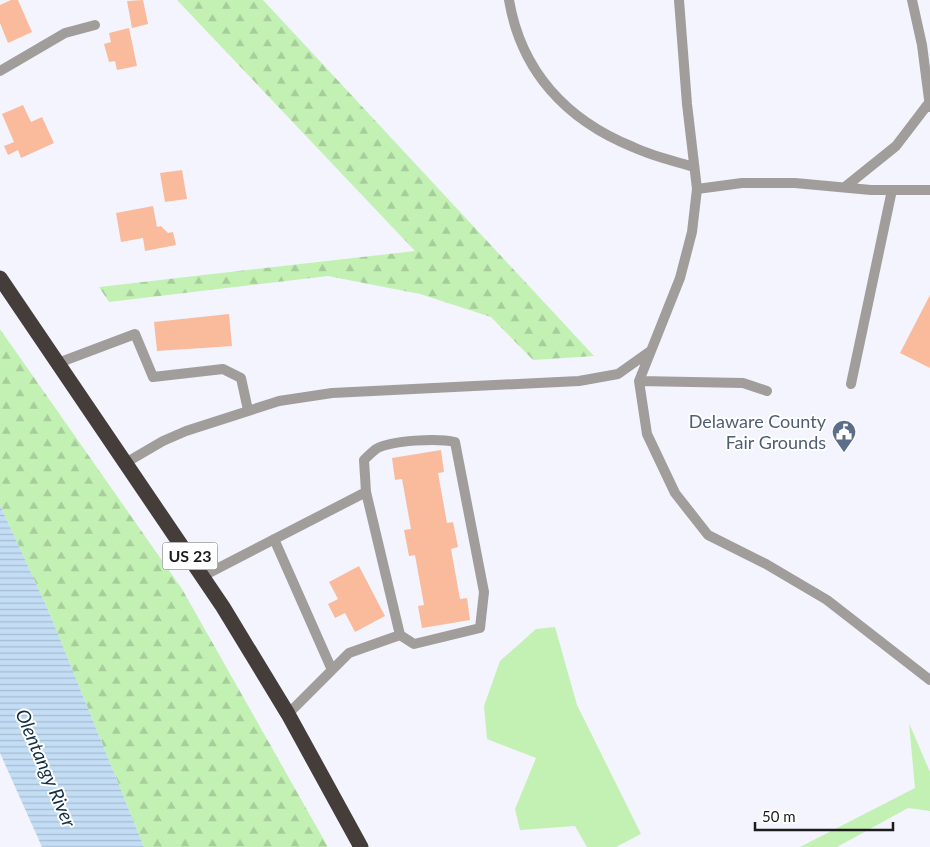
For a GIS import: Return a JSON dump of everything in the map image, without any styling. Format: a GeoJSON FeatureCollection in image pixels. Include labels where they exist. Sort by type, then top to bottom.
{"type":"FeatureCollection","features":[{"type":"Feature","properties":{"kind":"highway","name":"US 23"},"geometry":{"type":"LineString","coordinates":[[0,278],[203,576],[288,714],[361,847]]}},
{"type":"Feature","properties":{"kind":"lane"},"geometry":{"type":"LineString","coordinates":[[509,0],[512,19],[527,60],[560,103],[593,127],[632,147],[694,168]]}},
{"type":"Feature","properties":{"kind":"lane"},"geometry":{"type":"LineString","coordinates":[[679,0],[697,189],[692,232],[680,278],[639,382],[647,434],[675,493],[708,535],[766,564],[827,600],[929,680]]}},
{"type":"Feature","properties":{"kind":"lane"},"geometry":{"type":"LineString","coordinates":[[845,187],[896,146],[929,106],[922,45],[912,0]]}},
{"type":"Feature","properties":{"kind":"lane"},"geometry":{"type":"LineString","coordinates":[[0,71],[65,33],[95,26]]}},
{"type":"Feature","properties":{"kind":"lane"},"geometry":{"type":"LineString","coordinates":[[697,189],[742,183],[930,190]]}},
{"type":"Feature","properties":{"kind":"lane"},"geometry":{"type":"LineString","coordinates":[[851,384],[892,190]]}},
{"type":"Feature","properties":{"kind":"lane"},"geometry":{"type":"LineString","coordinates":[[58,363],[135,334],[153,378],[223,369],[241,378],[248,410]]}},
{"type":"Feature","properties":{"kind":"lane"},"geometry":{"type":"LineString","coordinates":[[126,462],[163,441],[248,410],[279,401],[332,393],[579,381],[618,374],[650,351]]}},
{"type":"Feature","properties":{"kind":"lane"},"geometry":{"type":"LineString","coordinates":[[639,382],[743,383],[767,391]]}},
{"type":"Feature","properties":{"kind":"lane"},"geometry":{"type":"LineString","coordinates":[[441,439],[455,442],[484,592],[480,628],[414,644],[400,635],[366,492],[364,460],[377,448],[408,442],[441,439]]}},
{"type":"Feature","properties":{"kind":"lane"},"geometry":{"type":"LineString","coordinates":[[203,576],[366,492]]}},
{"type":"Feature","properties":{"kind":"lane"},"geometry":{"type":"LineString","coordinates":[[274,539],[332,670]]}},
{"type":"Feature","properties":{"kind":"lane"},"geometry":{"type":"LineString","coordinates":[[288,714],[349,653],[400,635]]}},
{"type":"Feature","properties":{"kind":"green space"},"geometry":{"type":"Polygon","coordinates":[[[177,0],[263,0],[594,356],[533,360],[491,317],[420,294],[328,276],[109,302],[99,287],[415,251],[177,0]]]}},
{"type":"Feature","properties":{"kind":"green space"},"geometry":{"type":"Polygon","coordinates":[[[0,329],[182,589],[328,847],[144,847],[49,612],[0,505],[0,329]]]}},
{"type":"Feature","properties":{"kind":"green space"},"geometry":{"type":"Polygon","coordinates":[[[555,627],[577,705],[641,834],[616,847],[587,847],[575,826],[520,830],[515,809],[536,758],[487,739],[484,706],[500,661],[536,629],[555,627]]]}},
{"type":"Feature","properties":{"kind":"green space"},"geometry":{"type":"Polygon","coordinates":[[[909,723],[930,772],[930,811],[908,808],[837,847],[800,847],[915,788],[909,723]]]}},
{"type":"Feature","properties":{"kind":"water","name":"Olentangy River"},"geometry":{"type":"Polygon","coordinates":[[[0,505],[49,612],[144,847],[42,847],[0,753],[0,505]]]}},
{"type":"Feature","properties":{"kind":"building"},"geometry":{"type":"Polygon","coordinates":[[[11,0],[18,0],[32,32],[8,43],[0,23],[0,5],[11,0]]]}},
{"type":"Feature","properties":{"kind":"building"},"geometry":{"type":"Polygon","coordinates":[[[143,0],[148,24],[132,28],[127,1],[143,0]]]}},
{"type":"Feature","properties":{"kind":"building"},"geometry":{"type":"Polygon","coordinates":[[[129,28],[137,66],[117,70],[115,61],[109,62],[104,44],[111,42],[109,33],[129,28]]]}},
{"type":"Feature","properties":{"kind":"building"},"geometry":{"type":"Polygon","coordinates":[[[23,105],[31,122],[42,117],[54,143],[21,158],[18,150],[8,155],[4,146],[14,142],[2,114],[23,105]]]}},
{"type":"Feature","properties":{"kind":"building"},"geometry":{"type":"Polygon","coordinates":[[[182,170],[187,199],[165,202],[160,173],[182,170]]]}},
{"type":"Feature","properties":{"kind":"building"},"geometry":{"type":"Polygon","coordinates":[[[153,206],[157,227],[161,226],[168,233],[173,232],[176,245],[145,251],[143,238],[121,242],[116,213],[153,206]]]}},
{"type":"Feature","properties":{"kind":"building"},"geometry":{"type":"Polygon","coordinates":[[[930,295],[930,368],[900,353],[930,295]]]}},
{"type":"Feature","properties":{"kind":"building"},"geometry":{"type":"Polygon","coordinates":[[[229,314],[232,346],[157,351],[154,322],[229,314]]]}},
{"type":"Feature","properties":{"kind":"building"},"geometry":{"type":"Polygon","coordinates":[[[441,450],[444,472],[438,473],[447,523],[453,522],[458,547],[451,549],[460,599],[467,598],[470,620],[422,628],[418,606],[424,605],[415,555],[409,556],[404,530],[411,529],[402,479],[395,480],[392,458],[441,450]]]}},
{"type":"Feature","properties":{"kind":"building"},"geometry":{"type":"Polygon","coordinates":[[[359,566],[385,616],[355,632],[345,613],[335,618],[328,604],[338,599],[329,582],[359,566]]]}},
{"type":"Feature","properties":{"kind":"place","name":"Delaware County Fair Grounds"},"geometry":{"type":"Point","coordinates":[844,453]}}]}
